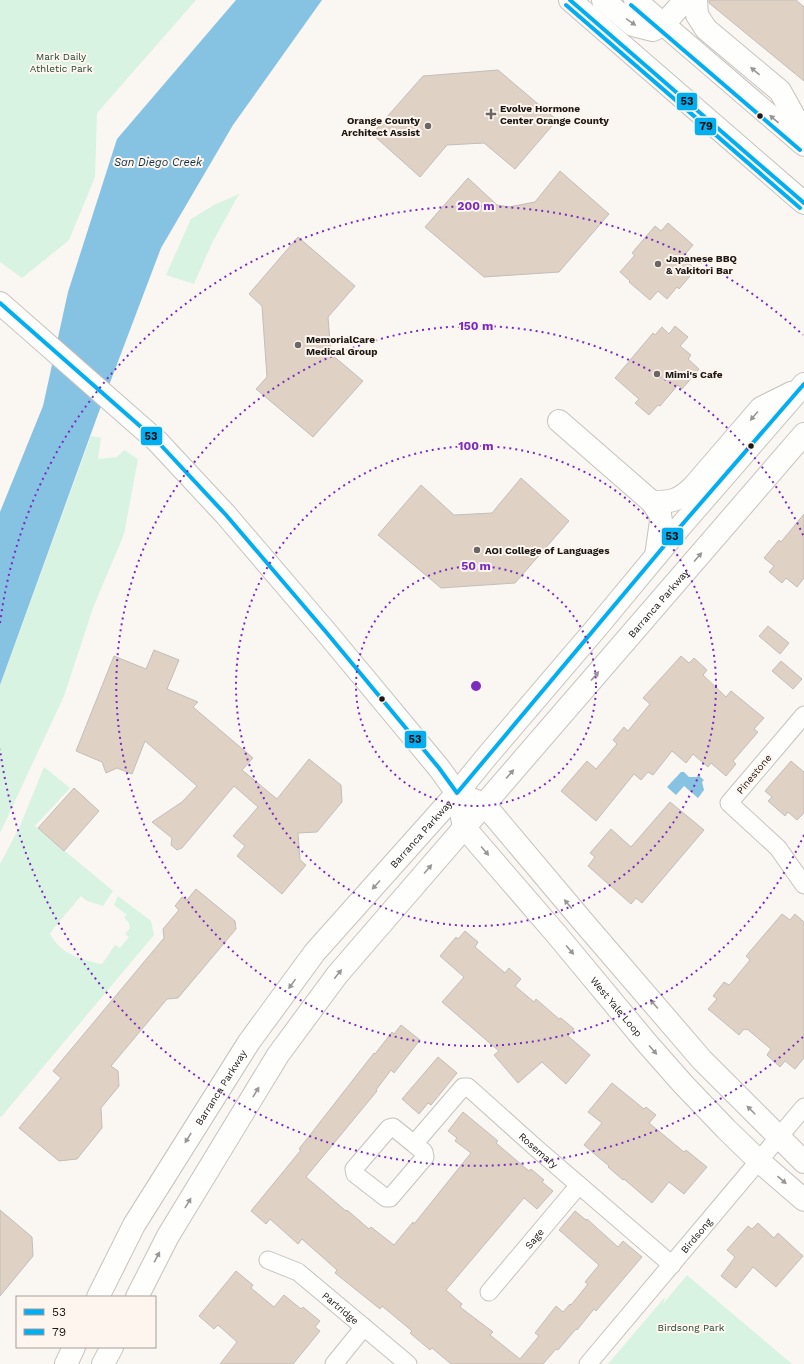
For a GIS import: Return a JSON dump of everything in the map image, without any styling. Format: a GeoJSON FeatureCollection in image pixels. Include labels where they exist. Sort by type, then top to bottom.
{"type":"FeatureCollection","features":[{"type":"Feature","properties":{"kind":"main road"},"geometry":{"type":"LineString","coordinates":[[570,0],[804,203]]}},
{"type":"Feature","properties":{"kind":"main road"},"geometry":{"type":"LineString","coordinates":[[603,0],[633,25],[653,30],[664,24],[685,0]]}},
{"type":"Feature","properties":{"kind":"main road"},"geometry":{"type":"LineString","coordinates":[[635,0],[804,145]]}},
{"type":"Feature","properties":{"kind":"main road"},"geometry":{"type":"LineString","coordinates":[[696,0],[697,15],[706,29],[780,91],[804,134]]}},
{"type":"Feature","properties":{"kind":"main road","name":"West Yale Loop"},"geometry":{"type":"LineString","coordinates":[[2,304],[157,440],[226,515],[439,768],[457,793],[464,827],[683,1084],[759,1161],[804,1200]]}},
{"type":"Feature","properties":{"kind":"main road"},"geometry":{"type":"LineString","coordinates":[[652,502],[669,502],[683,496],[693,487],[760,408],[802,387]]}},
{"type":"Feature","properties":{"kind":"main road","name":"Barranca Parkway"},"geometry":{"type":"LineString","coordinates":[[98,1296],[134,1224],[249,1042],[316,952],[457,793],[680,527],[802,387]]}},
{"type":"Feature","properties":{"kind":"main road"},"geometry":{"type":"LineString","coordinates":[[559,422],[652,502],[660,514],[661,521],[656,557]]}},
{"type":"Feature","properties":{"kind":"main road","name":"Barranca Parkway"},"geometry":{"type":"LineString","coordinates":[[138,1296],[168,1236],[278,1055],[337,975],[804,434]]}},
{"type":"Feature","properties":{"kind":"main road"},"geometry":{"type":"LineString","coordinates":[[457,793],[484,804],[584,924],[702,1060],[804,1162]]}},
{"type":"Feature","properties":{"kind":"main road"},"geometry":{"type":"LineString","coordinates":[[66,1364],[74,1348]]}},
{"type":"Feature","properties":{"kind":"main road"},"geometry":{"type":"LineString","coordinates":[[103,1364],[111,1348]]}},
{"type":"Feature","properties":{"kind":"street","name":"Pinestone"},"geometry":{"type":"LineString","coordinates":[[804,715],[729,803],[778,848],[804,885]]}},
{"type":"Feature","properties":{"kind":"street","name":"Rosemary"},"geometry":{"type":"LineString","coordinates":[[414,1144],[463,1087],[468,1087],[536,1148],[672,1265]]}},
{"type":"Feature","properties":{"kind":"street","name":"Birdsong"},"geometry":{"type":"LineString","coordinates":[[588,1364],[804,1107]]}},
{"type":"Feature","properties":{"kind":"street","name":"Sage"},"geometry":{"type":"LineString","coordinates":[[489,1292],[579,1185]]}},
{"type":"Feature","properties":{"kind":"street","name":"Partridge"},"geometry":{"type":"LineString","coordinates":[[268,1260],[298,1272],[408,1364]]}},
{"type":"Feature","properties":{"kind":"street"},"geometry":{"type":"LineString","coordinates":[[334,1364],[364,1327]]}},
{"type":"Feature","properties":{"kind":"green space","name":"Mark Daily Athletic Park"},"geometry":{"type":"Polygon","coordinates":[[[0,0],[196,0],[97,113],[95,177],[69,240],[22,278],[0,262],[0,0]]]}},
{"type":"Feature","properties":{"kind":"green space"},"geometry":{"type":"Polygon","coordinates":[[[239,194],[212,243],[194,284],[166,275],[191,219],[214,205],[239,194]]]}},
{"type":"Feature","properties":{"kind":"green space"},"geometry":{"type":"Polygon","coordinates":[[[91,436],[101,438],[98,459],[117,457],[124,450],[138,459],[124,534],[93,608],[64,696],[0,833],[0,685],[91,436]]]}},
{"type":"Feature","properties":{"kind":"green space"},"geometry":{"type":"Polygon","coordinates":[[[44,767],[70,788],[35,826],[113,891],[103,906],[87,901],[81,896],[50,934],[54,941],[72,955],[102,964],[115,945],[120,948],[129,937],[125,934],[130,928],[129,923],[124,917],[127,915],[114,905],[118,896],[151,921],[154,935],[1,1117],[0,864],[20,826],[44,767]]]}},
{"type":"Feature","properties":{"kind":"green space","name":"Birdsong Park"},"geometry":{"type":"Polygon","coordinates":[[[687,1275],[792,1364],[608,1364],[665,1297],[663,1304],[687,1275]]]}},
{"type":"Feature","properties":{"kind":"water","name":"San Diego Creek"},"geometry":{"type":"Polygon","coordinates":[[[236,0],[322,0],[233,125],[161,248],[97,417],[0,685],[0,512],[43,406],[68,292],[117,139],[236,0]]]}},
{"type":"Feature","properties":{"kind":"water"},"geometry":{"type":"Polygon","coordinates":[[[681,772],[684,772],[689,777],[697,777],[698,775],[704,780],[702,782],[704,790],[698,798],[684,786],[676,795],[667,787],[681,772]]]}},
{"type":"Feature","properties":{"kind":"building"},"geometry":{"type":"Polygon","coordinates":[[[709,0],[796,0],[804,7],[804,81],[709,3],[709,0]]]}},
{"type":"Feature","properties":{"kind":"building"},"geometry":{"type":"Polygon","coordinates":[[[498,70],[557,120],[515,169],[484,143],[447,145],[420,177],[372,134],[423,76],[498,70]]]}},
{"type":"Feature","properties":{"kind":"building"},"geometry":{"type":"Polygon","coordinates":[[[560,171],[609,214],[559,272],[484,277],[425,227],[468,178],[497,205],[509,207],[535,202],[560,171]]]}},
{"type":"Feature","properties":{"kind":"building","name":"Japanese BBQ & Yakitori Bar"},"geometry":{"type":"Polygon","coordinates":[[[668,223],[693,245],[682,258],[696,269],[679,289],[677,287],[667,299],[658,291],[650,300],[620,272],[635,255],[632,253],[655,226],[661,231],[668,223]]]}},
{"type":"Feature","properties":{"kind":"building","name":"MemorialCare Medical Group"},"geometry":{"type":"Polygon","coordinates":[[[298,237],[355,286],[328,317],[331,354],[363,381],[313,437],[256,389],[267,377],[262,306],[249,294],[298,237]]]}},
{"type":"Feature","properties":{"kind":"building","name":"Mimi's Cafe"},"geometry":{"type":"Polygon","coordinates":[[[675,326],[688,337],[680,346],[691,355],[688,359],[699,369],[682,389],[678,385],[660,406],[658,405],[649,415],[635,403],[639,399],[615,378],[653,333],[655,335],[662,327],[669,334],[675,326]]]}},
{"type":"Feature","properties":{"kind":"building"},"geometry":{"type":"Polygon","coordinates":[[[521,478],[569,521],[515,583],[441,588],[378,535],[421,485],[454,515],[492,513],[521,478]]]}},
{"type":"Feature","properties":{"kind":"building"},"geometry":{"type":"Polygon","coordinates":[[[804,514],[804,578],[797,587],[786,578],[782,583],[769,572],[774,566],[764,558],[779,540],[781,542],[804,514]]]}},
{"type":"Feature","properties":{"kind":"building"},"geometry":{"type":"Polygon","coordinates":[[[768,626],[789,643],[780,654],[759,636],[768,626]]]}},
{"type":"Feature","properties":{"kind":"building"},"geometry":{"type":"Polygon","coordinates":[[[154,650],[179,660],[167,689],[198,702],[193,707],[253,758],[242,770],[277,799],[309,759],[341,785],[342,802],[317,832],[298,833],[300,860],[306,865],[282,894],[237,856],[245,846],[233,836],[258,807],[234,786],[182,848],[177,850],[171,845],[172,838],[152,822],[182,802],[197,786],[145,741],[132,774],[117,768],[106,773],[102,762],[76,751],[114,656],[146,669],[154,650]]]}},
{"type":"Feature","properties":{"kind":"building"},"geometry":{"type":"Polygon","coordinates":[[[681,656],[689,663],[694,658],[707,670],[703,675],[726,697],[731,691],[764,718],[754,729],[758,732],[733,761],[736,764],[726,776],[711,763],[708,767],[693,754],[686,763],[672,751],[653,775],[648,772],[641,780],[634,774],[596,821],[561,791],[587,761],[596,769],[617,744],[613,740],[624,727],[628,731],[650,704],[643,698],[681,656]]]}},
{"type":"Feature","properties":{"kind":"building"},"geometry":{"type":"Polygon","coordinates":[[[781,661],[802,679],[793,689],[772,671],[781,661]]]}},
{"type":"Feature","properties":{"kind":"building"},"geometry":{"type":"Polygon","coordinates":[[[791,761],[804,772],[804,813],[797,820],[788,812],[785,816],[768,801],[772,797],[765,791],[791,761]]]}},
{"type":"Feature","properties":{"kind":"building"},"geometry":{"type":"Polygon","coordinates":[[[74,788],[99,811],[64,851],[38,828],[74,788]]]}},
{"type":"Feature","properties":{"kind":"building"},"geometry":{"type":"Polygon","coordinates":[[[670,802],[704,830],[642,903],[636,898],[631,904],[588,866],[595,857],[590,853],[611,829],[631,847],[670,802]]]}},
{"type":"Feature","properties":{"kind":"building"},"geometry":{"type":"Polygon","coordinates":[[[196,889],[235,921],[236,929],[178,998],[167,999],[111,1066],[118,1071],[119,1086],[101,1108],[102,1128],[77,1159],[59,1161],[19,1128],[61,1078],[53,1071],[164,938],[163,929],[179,910],[175,906],[182,897],[187,900],[196,889]]]}},
{"type":"Feature","properties":{"kind":"building"},"geometry":{"type":"Polygon","coordinates":[[[782,914],[790,920],[795,914],[804,922],[804,1058],[795,1069],[785,1061],[780,1067],[767,1055],[771,1049],[747,1029],[744,1029],[739,1035],[708,1009],[717,999],[713,996],[724,982],[729,985],[732,982],[750,960],[746,956],[782,914]]]}},
{"type":"Feature","properties":{"kind":"building"},"geometry":{"type":"Polygon","coordinates":[[[465,931],[478,942],[475,947],[505,973],[509,968],[521,979],[515,986],[534,1002],[536,999],[559,1019],[561,1018],[574,1029],[568,1036],[590,1055],[566,1084],[542,1062],[518,1083],[494,1055],[499,1051],[442,1002],[464,977],[440,956],[456,937],[458,939],[465,931]]]}},
{"type":"Feature","properties":{"kind":"building"},"geometry":{"type":"Polygon","coordinates":[[[401,1025],[420,1040],[394,1073],[391,1070],[376,1090],[377,1091],[306,1177],[369,1229],[371,1227],[394,1245],[413,1222],[414,1224],[471,1153],[455,1141],[457,1138],[448,1131],[463,1112],[498,1141],[496,1143],[529,1171],[531,1169],[544,1180],[542,1182],[553,1191],[537,1209],[524,1198],[446,1290],[462,1304],[460,1307],[493,1332],[490,1335],[520,1359],[539,1336],[535,1333],[556,1306],[563,1312],[570,1304],[571,1305],[588,1284],[585,1282],[599,1265],[559,1230],[575,1211],[586,1220],[587,1219],[618,1247],[623,1241],[642,1257],[596,1311],[594,1309],[577,1330],[576,1329],[558,1350],[556,1349],[543,1364],[451,1364],[432,1348],[430,1350],[410,1333],[412,1331],[382,1306],[380,1309],[335,1273],[337,1270],[302,1239],[298,1244],[270,1219],[266,1224],[251,1211],[301,1150],[299,1149],[374,1053],[375,1054],[392,1032],[394,1034],[401,1025]]]}},
{"type":"Feature","properties":{"kind":"building"},"geometry":{"type":"Polygon","coordinates":[[[438,1057],[457,1073],[431,1105],[428,1103],[419,1114],[402,1099],[438,1057]]]}},
{"type":"Feature","properties":{"kind":"building"},"geometry":{"type":"Polygon","coordinates":[[[612,1083],[644,1109],[646,1107],[656,1115],[649,1123],[684,1152],[686,1150],[707,1167],[684,1194],[669,1182],[652,1203],[624,1179],[623,1180],[584,1145],[602,1123],[588,1112],[612,1083]]]}},
{"type":"Feature","properties":{"kind":"building"},"geometry":{"type":"Polygon","coordinates":[[[0,1210],[32,1237],[33,1256],[0,1296],[0,1210]]]}},
{"type":"Feature","properties":{"kind":"building"},"geometry":{"type":"Polygon","coordinates":[[[758,1223],[774,1238],[778,1233],[803,1256],[776,1287],[753,1267],[736,1288],[721,1276],[735,1257],[727,1250],[748,1226],[752,1229],[758,1223]]]}},
{"type":"Feature","properties":{"kind":"building"},"geometry":{"type":"Polygon","coordinates":[[[236,1271],[253,1285],[251,1288],[274,1307],[284,1295],[301,1309],[303,1307],[320,1321],[315,1327],[320,1331],[293,1364],[220,1364],[237,1342],[218,1325],[214,1329],[199,1316],[236,1271]]]}},
{"type":"Feature","properties":{"kind":"transit line","name":"53"},"geometry":{"type":"LineString","coordinates":[[570,0],[804,203]]}},
{"type":"Feature","properties":{"kind":"transit line","name":"79"},"geometry":{"type":"LineString","coordinates":[[566,5],[800,208]]}},
{"type":"Feature","properties":{"kind":"transit line","name":"79"},"geometry":{"type":"LineString","coordinates":[[631,5],[800,150]]}},
{"type":"Feature","properties":{"kind":"transit line","name":"53"},"geometry":{"type":"LineString","coordinates":[[0,303],[157,441],[226,515],[326,632],[439,768],[457,793],[680,527],[804,384]]}},
{"type":"Feature","properties":{"kind":"place","name":"Evolve Hormone Center Orange County"},"geometry":{"type":"Point","coordinates":[491,114]}},
{"type":"Feature","properties":{"kind":"place","name":"Orange County Architect Assist"},"geometry":{"type":"Point","coordinates":[428,126]}},
{"type":"Feature","properties":{"kind":"place","name":"Japanese BBQ & Yakitori Bar"},"geometry":{"type":"Point","coordinates":[658,264]}},
{"type":"Feature","properties":{"kind":"place","name":"MemorialCare Medical Group"},"geometry":{"type":"Point","coordinates":[298,345]}},
{"type":"Feature","properties":{"kind":"place","name":"Mimi's Cafe"},"geometry":{"type":"Point","coordinates":[657,374]}},
{"type":"Feature","properties":{"kind":"place","name":"AOI College of Languages"},"geometry":{"type":"Point","coordinates":[477,550]}}]}
